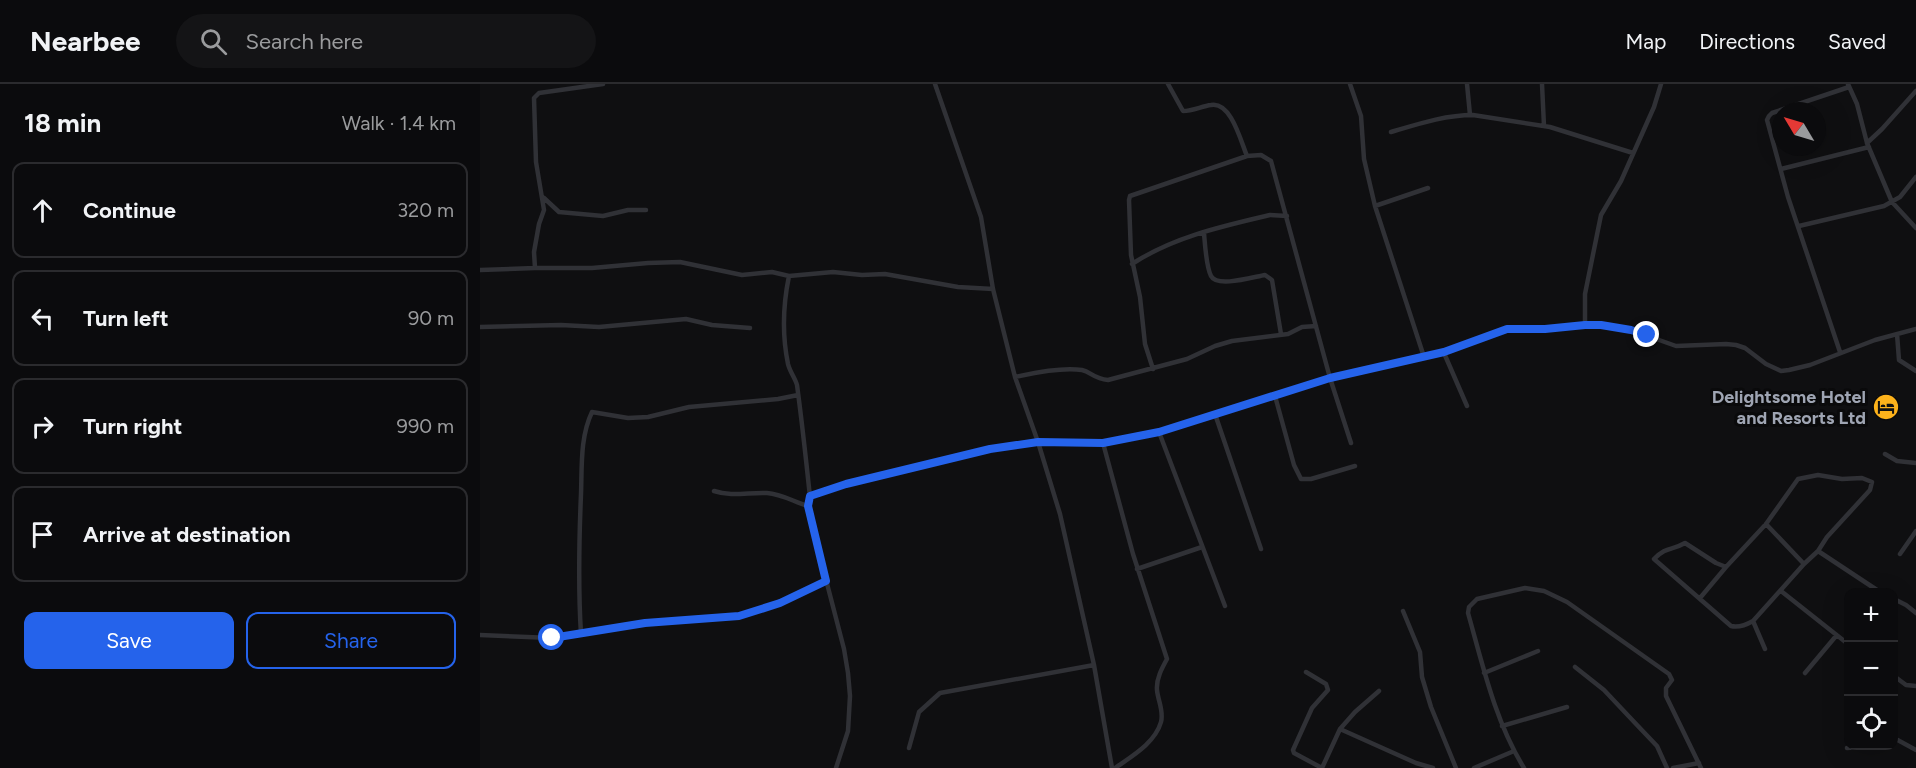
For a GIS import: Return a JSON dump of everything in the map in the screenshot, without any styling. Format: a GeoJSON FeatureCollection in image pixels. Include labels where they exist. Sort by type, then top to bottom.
{"type":"FeatureCollection","features":[{"type":"Feature","properties":{"kind":"street"},"geometry":{"type":"LineString","coordinates":[[534,268],[534,252],[544,210],[536,162],[534,96],[539,93],[603,84]]}},
{"type":"Feature","properties":{"kind":"street"},"geometry":{"type":"LineString","coordinates":[[935,84],[981,217],[993,289],[1015,377],[1060,514],[1094,665],[1113,768],[1150,741],[1162,720],[1157,689],[1160,672],[1167,659],[1137,569],[1103,443]]}},
{"type":"Feature","properties":{"kind":"street"},"geometry":{"type":"LineString","coordinates":[[1168,84],[1183,111],[1214,104],[1223,106],[1230,115],[1247,156]]}},
{"type":"Feature","properties":{"kind":"street"},"geometry":{"type":"LineString","coordinates":[[1350,84],[1361,116],[1364,159],[1375,206],[1424,357]]}},
{"type":"Feature","properties":{"kind":"street"},"geometry":{"type":"LineString","coordinates":[[1467,84],[1470,115]]}},
{"type":"Feature","properties":{"kind":"street"},"geometry":{"type":"LineString","coordinates":[[1542,84],[1544,126]]}},
{"type":"Feature","properties":{"kind":"street"},"geometry":{"type":"LineString","coordinates":[[1585,325],[1585,294],[1601,215],[1621,181],[1654,107],[1661,84]]}},
{"type":"Feature","properties":{"kind":"street"},"geometry":{"type":"LineString","coordinates":[[1840,352],[1780,169],[1767,120],[1769,116],[1849,86],[1857,104],[1868,145],[1893,202],[1916,228]]}},
{"type":"Feature","properties":{"kind":"street"},"geometry":{"type":"LineString","coordinates":[[1780,169],[1868,145],[1916,91]]}},
{"type":"Feature","properties":{"kind":"street"},"geometry":{"type":"LineString","coordinates":[[1391,132],[1437,119],[1470,115],[1544,126],[1633,153]]}},
{"type":"Feature","properties":{"kind":"street"},"geometry":{"type":"LineString","coordinates":[[1153,369],[1146,344],[1140,297],[1132,264],[1130,196],[1247,156],[1261,155],[1271,162],[1330,378],[1351,443]]}},
{"type":"Feature","properties":{"kind":"street"},"geometry":{"type":"LineString","coordinates":[[1799,226],[1893,202],[1916,177]]}},
{"type":"Feature","properties":{"kind":"street"},"geometry":{"type":"LineString","coordinates":[[1375,206],[1428,188]]}},
{"type":"Feature","properties":{"kind":"street"},"geometry":{"type":"LineString","coordinates":[[543,197],[559,212],[603,216],[628,210],[646,210]]}},
{"type":"Feature","properties":{"kind":"street"},"geometry":{"type":"LineString","coordinates":[[1132,264],[1174,241],[1270,215],[1287,216]]}},
{"type":"Feature","properties":{"kind":"street"},"geometry":{"type":"LineString","coordinates":[[1204,233],[1210,274],[1215,280],[1233,281],[1265,275],[1272,280],[1281,334]]}},
{"type":"Feature","properties":{"kind":"street"},"geometry":{"type":"LineString","coordinates":[[480,270],[509,267],[592,268],[681,262],[742,275],[772,272],[789,276],[833,272],[862,275],[885,274],[950,286],[993,289]]}},
{"type":"Feature","properties":{"kind":"street"},"geometry":{"type":"LineString","coordinates":[[789,276],[784,331],[789,368],[796,381],[803,429],[810,496],[808,506],[844,649],[850,696],[848,731],[836,768]]}},
{"type":"Feature","properties":{"kind":"street"},"geometry":{"type":"LineString","coordinates":[[480,327],[561,325],[599,327],[686,319],[712,325],[750,328]]}},
{"type":"Feature","properties":{"kind":"street"},"geometry":{"type":"LineString","coordinates":[[1015,377],[1041,372],[1083,370],[1098,379],[1108,380],[1187,359],[1232,341],[1288,333],[1302,327],[1316,326]]}},
{"type":"Feature","properties":{"kind":"street"},"geometry":{"type":"LineString","coordinates":[[810,496],[846,484],[990,449],[1038,442],[1103,443],[1159,432],[1330,378],[1444,352],[1507,329],[1610,326],[1631,330],[1676,346],[1736,345],[1745,348],[1766,364],[1781,370],[1810,365],[1840,352],[1916,329]]}},
{"type":"Feature","properties":{"kind":"street"},"geometry":{"type":"LineString","coordinates":[[1897,334],[1899,360],[1916,371]]}},
{"type":"Feature","properties":{"kind":"street"},"geometry":{"type":"LineString","coordinates":[[1444,352],[1467,406]]}},
{"type":"Feature","properties":{"kind":"street"},"geometry":{"type":"LineString","coordinates":[[581,633],[579,599],[581,476],[585,428],[591,412],[628,418],[648,417],[689,407],[798,395]]}},
{"type":"Feature","properties":{"kind":"street"},"geometry":{"type":"LineString","coordinates":[[1275,396],[1294,465],[1301,479],[1311,479],[1355,466]]}},
{"type":"Feature","properties":{"kind":"street"},"geometry":{"type":"LineString","coordinates":[[1215,414],[1261,549]]}},
{"type":"Feature","properties":{"kind":"street"},"geometry":{"type":"LineString","coordinates":[[1159,432],[1225,606]]}},
{"type":"Feature","properties":{"kind":"street"},"geometry":{"type":"LineString","coordinates":[[1885,454],[1897,461],[1916,463]]}},
{"type":"Feature","properties":{"kind":"street"},"geometry":{"type":"LineString","coordinates":[[1700,598],[1766,524],[1798,479],[1818,475],[1842,479],[1862,478],[1872,482],[1870,490],[1827,537],[1818,551],[1753,621],[1739,627],[1731,626],[1654,559],[1664,549],[1677,548],[1685,543],[1726,567]]}},
{"type":"Feature","properties":{"kind":"street"},"geometry":{"type":"LineString","coordinates":[[714,491],[725,494],[782,495],[808,506]]}},
{"type":"Feature","properties":{"kind":"street"},"geometry":{"type":"LineString","coordinates":[[1766,524],[1804,564]]}},
{"type":"Feature","properties":{"kind":"street"},"geometry":{"type":"LineString","coordinates":[[1900,554],[1916,531]]}},
{"type":"Feature","properties":{"kind":"street"},"geometry":{"type":"LineString","coordinates":[[1137,569],[1202,547]]}},
{"type":"Feature","properties":{"kind":"street"},"geometry":{"type":"LineString","coordinates":[[1818,551],[1874,588]]}},
{"type":"Feature","properties":{"kind":"street"},"geometry":{"type":"LineString","coordinates":[[480,635],[552,638],[645,623],[739,616],[780,603],[826,581]]}},
{"type":"Feature","properties":{"kind":"street"},"geometry":{"type":"LineString","coordinates":[[1524,768],[1502,726],[1484,673],[1468,614],[1472,602],[1477,599],[1525,588],[1544,591],[1566,602],[1669,674],[1672,680],[1666,688],[1666,696],[1700,765],[1673,768]]}},
{"type":"Feature","properties":{"kind":"street"},"geometry":{"type":"LineString","coordinates":[[1780,591],[1845,642]]}},
{"type":"Feature","properties":{"kind":"street"},"geometry":{"type":"LineString","coordinates":[[1898,601],[1916,613]]}},
{"type":"Feature","properties":{"kind":"street"},"geometry":{"type":"LineString","coordinates":[[1403,610],[1420,652],[1422,677],[1431,707],[1456,768]]}},
{"type":"Feature","properties":{"kind":"street"},"geometry":{"type":"LineString","coordinates":[[1753,621],[1765,649]]}},
{"type":"Feature","properties":{"kind":"street"},"geometry":{"type":"LineString","coordinates":[[1804,673],[1836,636]]}},
{"type":"Feature","properties":{"kind":"street"},"geometry":{"type":"LineString","coordinates":[[1484,673],[1538,651]]}},
{"type":"Feature","properties":{"kind":"street"},"geometry":{"type":"LineString","coordinates":[[909,748],[919,712],[940,693],[1094,665]]}},
{"type":"Feature","properties":{"kind":"street"},"geometry":{"type":"LineString","coordinates":[[1575,667],[1604,690],[1657,746],[1667,768]]}},
{"type":"Feature","properties":{"kind":"street"},"geometry":{"type":"LineString","coordinates":[[1306,672],[1326,684],[1328,690],[1312,708],[1293,750],[1294,753],[1322,768],[1340,729],[1354,712],[1379,691]]}},
{"type":"Feature","properties":{"kind":"street"},"geometry":{"type":"LineString","coordinates":[[1898,679],[1906,685],[1916,686]]}},
{"type":"Feature","properties":{"kind":"street"},"geometry":{"type":"LineString","coordinates":[[1502,726],[1567,707]]}},
{"type":"Feature","properties":{"kind":"street"},"geometry":{"type":"LineString","coordinates":[[1340,729],[1415,766],[1433,768]]}},
{"type":"Feature","properties":{"kind":"street"},"geometry":{"type":"LineString","coordinates":[[1898,741],[1916,750]]}},
{"type":"Feature","properties":{"kind":"street"},"geometry":{"type":"LineString","coordinates":[[1474,768],[1514,751]]}},
{"type":"Feature","properties":{"kind":"place","name":"Delightsome Hotel and Resorts Ltd"},"geometry":{"type":"Point","coordinates":[1886,407]}},
{"type":"Feature","properties":{"kind":"route"},"geometry":{"type":"LineString","coordinates":[[552,638],[645,623],[739,616],[780,603],[826,581],[810,518],[808,506],[810,496],[846,484],[990,449],[1038,442],[1103,443],[1159,432],[1330,378],[1444,352],[1507,329],[1601,325],[1647,335]]}}]}
